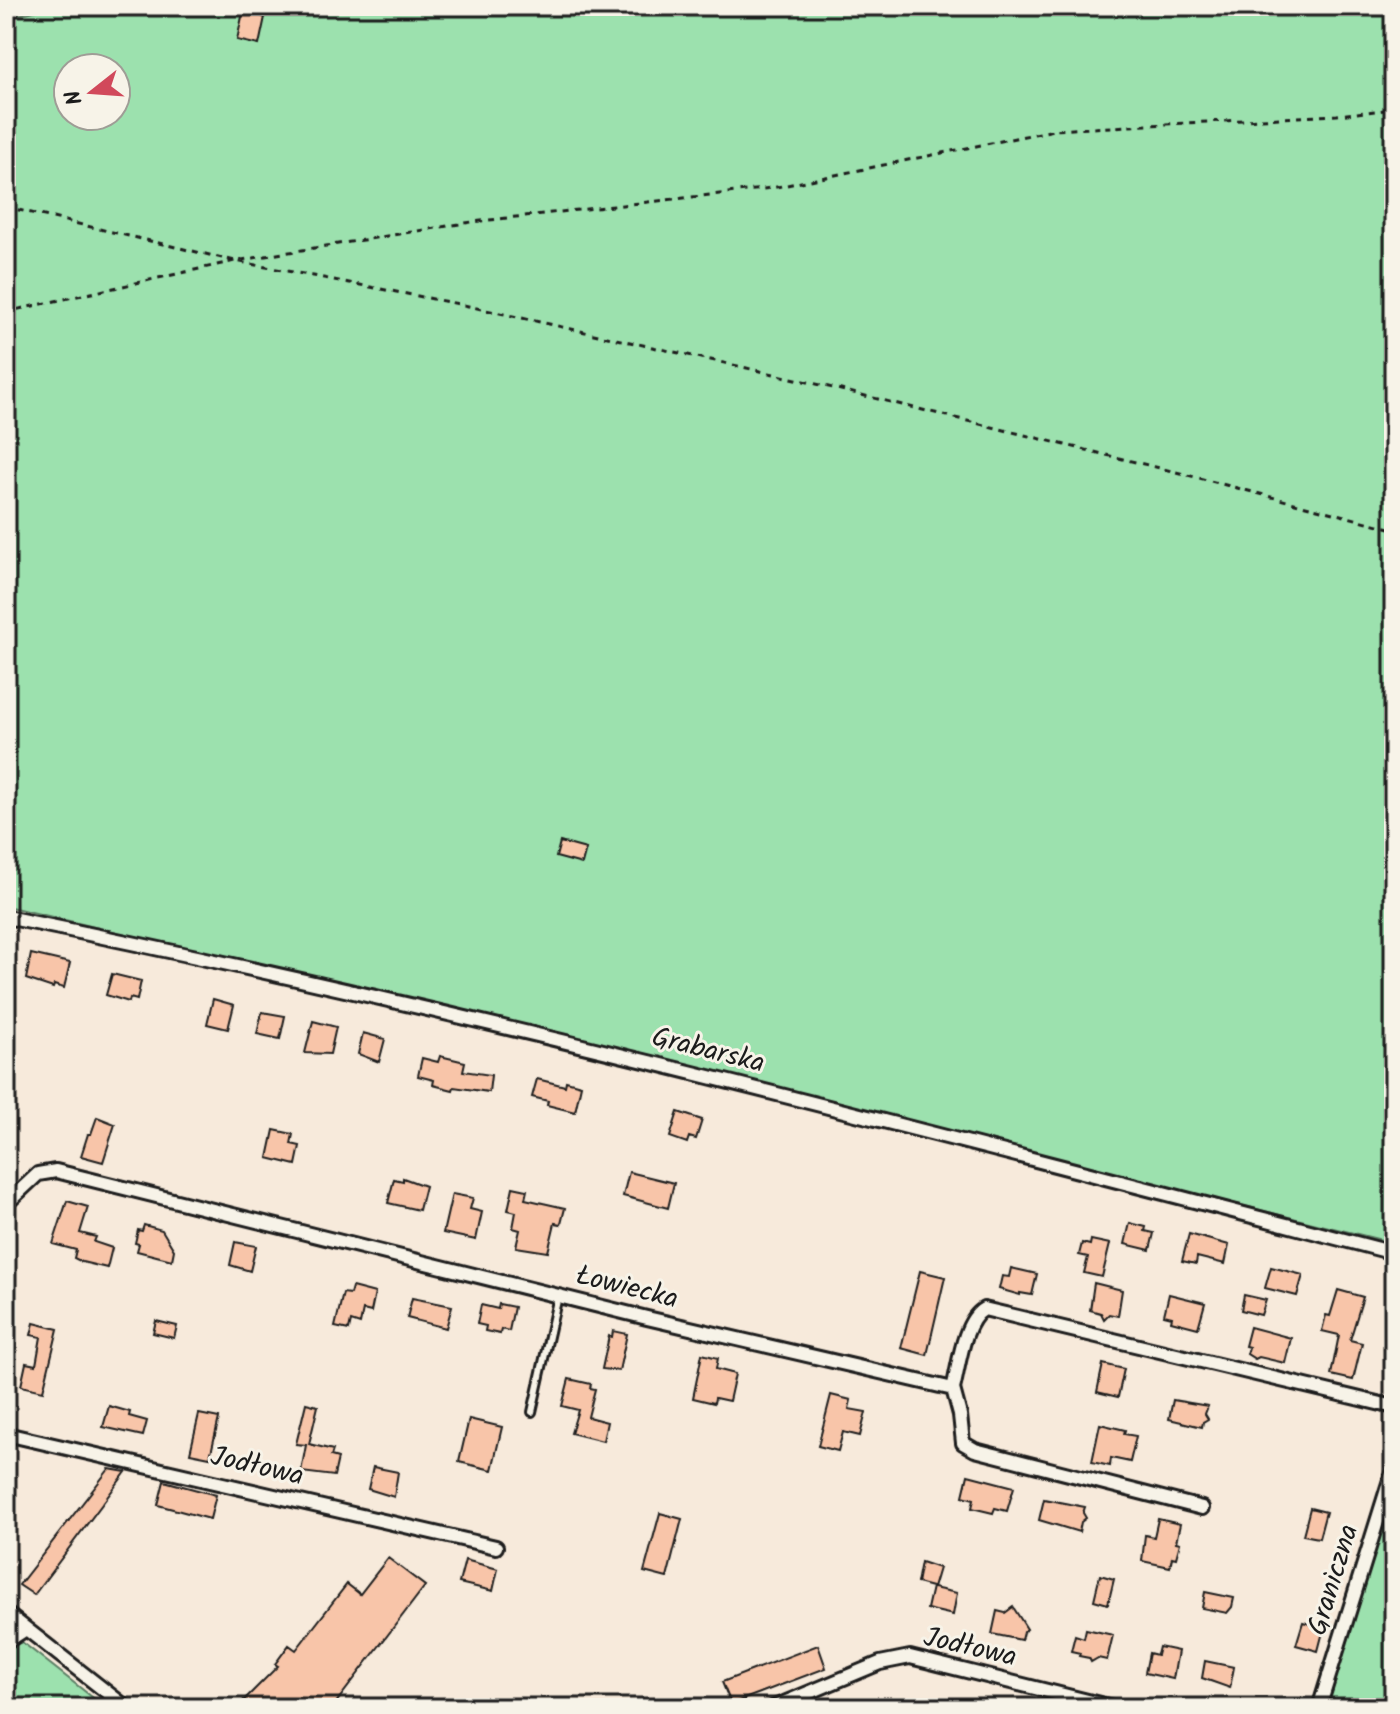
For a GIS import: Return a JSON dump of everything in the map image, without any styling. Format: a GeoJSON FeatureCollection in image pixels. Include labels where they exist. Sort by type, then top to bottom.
{"type":"FeatureCollection","features":[{"type":"Feature","properties":{"kind":"street","name":"Grabarska"},"geometry":{"type":"LineString","coordinates":[[6,917],[624,1055],[1394,1253]]}},
{"type":"Feature","properties":{"kind":"street","name":"Łowiecka"},"geometry":{"type":"LineString","coordinates":[[6,1204],[38,1174],[56,1171],[558,1296],[953,1389]]}},
{"type":"Feature","properties":{"kind":"street"},"geometry":{"type":"LineString","coordinates":[[1202,1508],[975,1450],[963,1443],[953,1389],[970,1324],[976,1314],[984,1309],[1394,1407]]}},
{"type":"Feature","properties":{"kind":"street","name":"Jodłowa"},"geometry":{"type":"LineString","coordinates":[[6,1434],[496,1547]]}},
{"type":"Feature","properties":{"kind":"street","name":"Graniczna"},"geometry":{"type":"LineString","coordinates":[[1319,1708],[1394,1467]]}},
{"type":"Feature","properties":{"kind":"street"},"geometry":{"type":"LineString","coordinates":[[6,1613],[127,1708]]}},
{"type":"Feature","properties":{"kind":"street"},"geometry":{"type":"LineString","coordinates":[[6,1642],[26,1629]]}},
{"type":"Feature","properties":{"kind":"street","name":"Jodłowa"},"geometry":{"type":"LineString","coordinates":[[772,1708],[880,1663],[910,1657],[1116,1708]]}},
{"type":"Feature","properties":{"kind":"lane"},"geometry":{"type":"LineString","coordinates":[[532,1412],[558,1296]]}},
{"type":"Feature","properties":{"kind":"path"},"geometry":{"type":"LineString","coordinates":[[6,312],[235,261],[472,222],[772,188],[1054,130],[1337,115],[1394,109]]}},
{"type":"Feature","properties":{"kind":"path"},"geometry":{"type":"LineString","coordinates":[[6,207],[235,261],[459,304],[796,379],[1394,529]]}},
{"type":"Feature","properties":{"kind":"green space"},"geometry":{"type":"Polygon","coordinates":[[[54,6],[1394,6],[1394,1243],[607,1049],[6,906],[6,18],[54,6]]]}},
{"type":"Feature","properties":{"kind":"green space"},"geometry":{"type":"Polygon","coordinates":[[[1394,1481],[1394,1708],[1326,1708],[1394,1481]]]}},
{"type":"Feature","properties":{"kind":"green space"},"geometry":{"type":"Polygon","coordinates":[[[22,1642],[106,1708],[6,1708],[6,1649],[22,1642]]]}},
{"type":"Feature","properties":{"kind":"building"},"geometry":{"type":"Polygon","coordinates":[[[243,12],[265,17],[259,45],[237,40],[243,12]]]}},
{"type":"Feature","properties":{"kind":"building"},"geometry":{"type":"Polygon","coordinates":[[[560,842],[586,849],[582,864],[556,857],[560,842]]]}},
{"type":"Feature","properties":{"kind":"building"},"geometry":{"type":"Polygon","coordinates":[[[31,954],[70,963],[64,988],[54,985],[53,988],[26,979],[31,954]]]}},
{"type":"Feature","properties":{"kind":"building"},"geometry":{"type":"Polygon","coordinates":[[[112,974],[141,981],[137,1000],[130,998],[129,1002],[106,995],[112,974]]]}},
{"type":"Feature","properties":{"kind":"building"},"geometry":{"type":"Polygon","coordinates":[[[213,999],[234,1005],[228,1029],[207,1024],[213,999]]]}},
{"type":"Feature","properties":{"kind":"building"},"geometry":{"type":"Polygon","coordinates":[[[262,1012],[285,1016],[280,1039],[257,1034],[262,1012]]]}},
{"type":"Feature","properties":{"kind":"building"},"geometry":{"type":"Polygon","coordinates":[[[313,1021],[336,1027],[330,1054],[305,1053],[313,1021]]]}},
{"type":"Feature","properties":{"kind":"building"},"geometry":{"type":"Polygon","coordinates":[[[363,1033],[385,1039],[379,1062],[358,1054],[363,1033]]]}},
{"type":"Feature","properties":{"kind":"building"},"geometry":{"type":"Polygon","coordinates":[[[440,1056],[465,1062],[463,1071],[491,1075],[489,1092],[454,1087],[453,1090],[433,1085],[434,1080],[418,1076],[422,1058],[438,1062],[440,1056]]]}},
{"type":"Feature","properties":{"kind":"building"},"geometry":{"type":"Polygon","coordinates":[[[537,1079],[565,1086],[566,1081],[581,1085],[575,1112],[547,1105],[548,1101],[532,1097],[537,1079]]]}},
{"type":"Feature","properties":{"kind":"building"},"geometry":{"type":"Polygon","coordinates":[[[678,1112],[702,1120],[696,1139],[689,1137],[687,1143],[670,1137],[678,1112]]]}},
{"type":"Feature","properties":{"kind":"building"},"geometry":{"type":"Polygon","coordinates":[[[97,1117],[115,1124],[103,1162],[81,1156],[97,1117]]]}},
{"type":"Feature","properties":{"kind":"building"},"geometry":{"type":"Polygon","coordinates":[[[274,1130],[293,1134],[291,1144],[300,1146],[296,1165],[268,1158],[274,1130]]]}},
{"type":"Feature","properties":{"kind":"building"},"geometry":{"type":"Polygon","coordinates":[[[629,1172],[674,1183],[668,1208],[623,1196],[629,1172]]]}},
{"type":"Feature","properties":{"kind":"building"},"geometry":{"type":"Polygon","coordinates":[[[403,1178],[425,1186],[419,1210],[388,1203],[394,1179],[403,1181],[403,1178]]]}},
{"type":"Feature","properties":{"kind":"building"},"geometry":{"type":"Polygon","coordinates":[[[513,1187],[527,1190],[525,1199],[565,1208],[561,1224],[555,1223],[548,1252],[516,1247],[520,1230],[513,1228],[516,1212],[508,1210],[513,1187]]]}},
{"type":"Feature","properties":{"kind":"building"},"geometry":{"type":"Polygon","coordinates":[[[452,1194],[473,1198],[470,1209],[482,1212],[476,1240],[443,1233],[452,1194]]]}},
{"type":"Feature","properties":{"kind":"building"},"geometry":{"type":"Polygon","coordinates":[[[67,1201],[88,1207],[80,1233],[96,1237],[94,1242],[112,1248],[107,1268],[82,1262],[74,1258],[76,1250],[53,1244],[67,1201]]]}},
{"type":"Feature","properties":{"kind":"building"},"geometry":{"type":"Polygon","coordinates":[[[1130,1223],[1146,1227],[1145,1231],[1154,1233],[1150,1250],[1125,1244],[1130,1223]]]}},
{"type":"Feature","properties":{"kind":"building"},"geometry":{"type":"Polygon","coordinates":[[[144,1225],[162,1230],[174,1250],[172,1260],[137,1251],[138,1230],[142,1231],[144,1225]]]}},
{"type":"Feature","properties":{"kind":"building"},"geometry":{"type":"Polygon","coordinates":[[[1189,1234],[1229,1245],[1225,1264],[1197,1257],[1196,1264],[1182,1261],[1189,1234]]]}},
{"type":"Feature","properties":{"kind":"building"},"geometry":{"type":"Polygon","coordinates":[[[1091,1240],[1110,1244],[1102,1277],[1084,1273],[1088,1257],[1079,1255],[1082,1243],[1090,1245],[1091,1240]]]}},
{"type":"Feature","properties":{"kind":"building"},"geometry":{"type":"Polygon","coordinates":[[[235,1242],[256,1246],[250,1271],[230,1265],[235,1242]]]}},
{"type":"Feature","properties":{"kind":"building"},"geometry":{"type":"Polygon","coordinates":[[[1271,1267],[1303,1275],[1297,1296],[1265,1288],[1271,1267]]]}},
{"type":"Feature","properties":{"kind":"building"},"geometry":{"type":"Polygon","coordinates":[[[1011,1268],[1037,1274],[1032,1295],[999,1289],[1002,1276],[1009,1277],[1011,1268]]]}},
{"type":"Feature","properties":{"kind":"building"},"geometry":{"type":"Polygon","coordinates":[[[920,1271],[945,1277],[927,1355],[901,1348],[920,1271]]]}},
{"type":"Feature","properties":{"kind":"building"},"geometry":{"type":"Polygon","coordinates":[[[1094,1283],[1122,1290],[1118,1316],[1109,1314],[1104,1319],[1101,1313],[1090,1310],[1094,1283]]]}},
{"type":"Feature","properties":{"kind":"building"},"geometry":{"type":"Polygon","coordinates":[[[352,1287],[375,1293],[371,1312],[363,1310],[360,1324],[351,1321],[349,1330],[335,1327],[343,1293],[350,1294],[352,1287]]]}},
{"type":"Feature","properties":{"kind":"building"},"geometry":{"type":"Polygon","coordinates":[[[1338,1290],[1363,1297],[1350,1340],[1362,1343],[1353,1380],[1331,1375],[1339,1335],[1322,1331],[1338,1290]]]}},
{"type":"Feature","properties":{"kind":"building"},"geometry":{"type":"Polygon","coordinates":[[[1169,1294],[1205,1303],[1198,1328],[1171,1321],[1172,1317],[1164,1315],[1169,1294]]]}},
{"type":"Feature","properties":{"kind":"building"},"geometry":{"type":"Polygon","coordinates":[[[1244,1295],[1266,1300],[1261,1315],[1241,1310],[1244,1295]]]}},
{"type":"Feature","properties":{"kind":"building"},"geometry":{"type":"Polygon","coordinates":[[[412,1298],[452,1306],[446,1328],[407,1318],[412,1298]]]}},
{"type":"Feature","properties":{"kind":"building"},"geometry":{"type":"Polygon","coordinates":[[[499,1304],[514,1307],[509,1331],[501,1329],[500,1334],[485,1331],[486,1326],[477,1324],[481,1305],[498,1309],[499,1304]]]}},
{"type":"Feature","properties":{"kind":"building"},"geometry":{"type":"Polygon","coordinates":[[[156,1321],[177,1326],[174,1338],[153,1333],[156,1321]]]}},
{"type":"Feature","properties":{"kind":"building"},"geometry":{"type":"Polygon","coordinates":[[[34,1323],[58,1329],[43,1391],[21,1386],[26,1363],[36,1365],[41,1337],[31,1335],[34,1323]]]}},
{"type":"Feature","properties":{"kind":"building"},"geometry":{"type":"Polygon","coordinates":[[[1250,1327],[1291,1338],[1285,1363],[1259,1357],[1255,1359],[1247,1354],[1249,1347],[1245,1346],[1250,1327]]]}},
{"type":"Feature","properties":{"kind":"building"},"geometry":{"type":"Polygon","coordinates":[[[613,1331],[627,1334],[619,1371],[602,1369],[609,1336],[612,1337],[613,1331]]]}},
{"type":"Feature","properties":{"kind":"building"},"geometry":{"type":"Polygon","coordinates":[[[702,1354],[718,1358],[716,1369],[735,1374],[729,1401],[715,1398],[714,1403],[693,1398],[702,1354]]]}},
{"type":"Feature","properties":{"kind":"building"},"geometry":{"type":"Polygon","coordinates":[[[1103,1364],[1124,1369],[1118,1397],[1097,1392],[1103,1364]]]}},
{"type":"Feature","properties":{"kind":"building"},"geometry":{"type":"Polygon","coordinates":[[[569,1379],[591,1384],[590,1388],[595,1389],[588,1417],[607,1422],[603,1441],[571,1433],[578,1410],[562,1406],[569,1379]]]}},
{"type":"Feature","properties":{"kind":"building"},"geometry":{"type":"Polygon","coordinates":[[[831,1395],[851,1400],[849,1409],[866,1412],[860,1436],[843,1432],[838,1451],[818,1446],[831,1395]]]}},
{"type":"Feature","properties":{"kind":"building"},"geometry":{"type":"Polygon","coordinates":[[[1173,1400],[1208,1406],[1205,1414],[1208,1419],[1202,1427],[1169,1419],[1173,1400]]]}},
{"type":"Feature","properties":{"kind":"building"},"geometry":{"type":"Polygon","coordinates":[[[306,1403],[318,1406],[309,1444],[333,1450],[331,1456],[338,1458],[334,1476],[301,1472],[306,1445],[296,1444],[306,1403]]]}},
{"type":"Feature","properties":{"kind":"building"},"geometry":{"type":"Polygon","coordinates":[[[109,1406],[147,1421],[143,1436],[103,1427],[109,1406]]]}},
{"type":"Feature","properties":{"kind":"building"},"geometry":{"type":"Polygon","coordinates":[[[199,1414],[219,1418],[210,1457],[190,1453],[199,1414]]]}},
{"type":"Feature","properties":{"kind":"building"},"geometry":{"type":"Polygon","coordinates":[[[469,1419],[502,1427],[492,1470],[459,1462],[469,1419]]]}},
{"type":"Feature","properties":{"kind":"building"},"geometry":{"type":"Polygon","coordinates":[[[1100,1424],[1136,1436],[1130,1462],[1111,1458],[1110,1466],[1092,1462],[1100,1424]]]}},
{"type":"Feature","properties":{"kind":"building"},"geometry":{"type":"Polygon","coordinates":[[[373,1467],[398,1472],[394,1497],[368,1489],[373,1467]]]}},
{"type":"Feature","properties":{"kind":"building"},"geometry":{"type":"Polygon","coordinates":[[[109,1469],[126,1472],[34,1595],[19,1585],[109,1469]]]}},
{"type":"Feature","properties":{"kind":"building"},"geometry":{"type":"Polygon","coordinates":[[[968,1475],[1014,1487],[1007,1511],[995,1508],[993,1513],[972,1508],[974,1499],[963,1496],[968,1475]]]}},
{"type":"Feature","properties":{"kind":"building"},"geometry":{"type":"Polygon","coordinates":[[[164,1481],[216,1495],[210,1519],[158,1505],[164,1481]]]}},
{"type":"Feature","properties":{"kind":"building"},"geometry":{"type":"Polygon","coordinates":[[[1044,1499],[1085,1507],[1083,1513],[1086,1518],[1081,1522],[1079,1532],[1039,1520],[1044,1499]]]}},
{"type":"Feature","properties":{"kind":"building"},"geometry":{"type":"Polygon","coordinates":[[[1310,1508],[1326,1512],[1319,1538],[1303,1535],[1310,1508]]]}},
{"type":"Feature","properties":{"kind":"building"},"geometry":{"type":"Polygon","coordinates":[[[660,1513],[682,1519],[667,1578],[644,1572],[660,1513]]]}},
{"type":"Feature","properties":{"kind":"building"},"geometry":{"type":"Polygon","coordinates":[[[1158,1519],[1180,1524],[1176,1542],[1180,1543],[1170,1567],[1142,1561],[1145,1535],[1154,1537],[1158,1519]]]}},
{"type":"Feature","properties":{"kind":"building"},"geometry":{"type":"Polygon","coordinates":[[[388,1558],[425,1586],[332,1708],[236,1708],[278,1666],[275,1664],[289,1645],[296,1650],[347,1584],[360,1594],[388,1558]]]}},
{"type":"Feature","properties":{"kind":"building"},"geometry":{"type":"Polygon","coordinates":[[[465,1560],[498,1569],[493,1591],[459,1583],[465,1560]]]}},
{"type":"Feature","properties":{"kind":"building"},"geometry":{"type":"Polygon","coordinates":[[[921,1562],[939,1568],[933,1588],[957,1593],[953,1615],[927,1609],[932,1587],[917,1583],[921,1562]]]}},
{"type":"Feature","properties":{"kind":"building"},"geometry":{"type":"Polygon","coordinates":[[[1100,1575],[1114,1579],[1108,1604],[1094,1600],[1100,1575]]]}},
{"type":"Feature","properties":{"kind":"building"},"geometry":{"type":"Polygon","coordinates":[[[1205,1592],[1234,1598],[1232,1607],[1227,1613],[1202,1608],[1205,1592]]]}},
{"type":"Feature","properties":{"kind":"building"},"geometry":{"type":"Polygon","coordinates":[[[1013,1607],[1027,1629],[1021,1640],[992,1634],[997,1611],[1005,1613],[1013,1607]]]}},
{"type":"Feature","properties":{"kind":"building"},"geometry":{"type":"Polygon","coordinates":[[[1303,1622],[1324,1628],[1318,1651],[1296,1645],[1303,1622]]]}},
{"type":"Feature","properties":{"kind":"building"},"geometry":{"type":"Polygon","coordinates":[[[1086,1629],[1113,1635],[1107,1660],[1098,1658],[1091,1662],[1089,1658],[1079,1656],[1080,1653],[1071,1651],[1075,1635],[1084,1638],[1086,1629]]]}},
{"type":"Feature","properties":{"kind":"building"},"geometry":{"type":"Polygon","coordinates":[[[818,1645],[826,1668],[731,1704],[722,1682],[818,1645]]]}},
{"type":"Feature","properties":{"kind":"building"},"geometry":{"type":"Polygon","coordinates":[[[1159,1647],[1178,1651],[1173,1679],[1145,1673],[1149,1653],[1157,1655],[1159,1647]]]}},
{"type":"Feature","properties":{"kind":"building"},"geometry":{"type":"Polygon","coordinates":[[[1205,1661],[1234,1667],[1230,1688],[1202,1678],[1205,1661]]]}}]}
